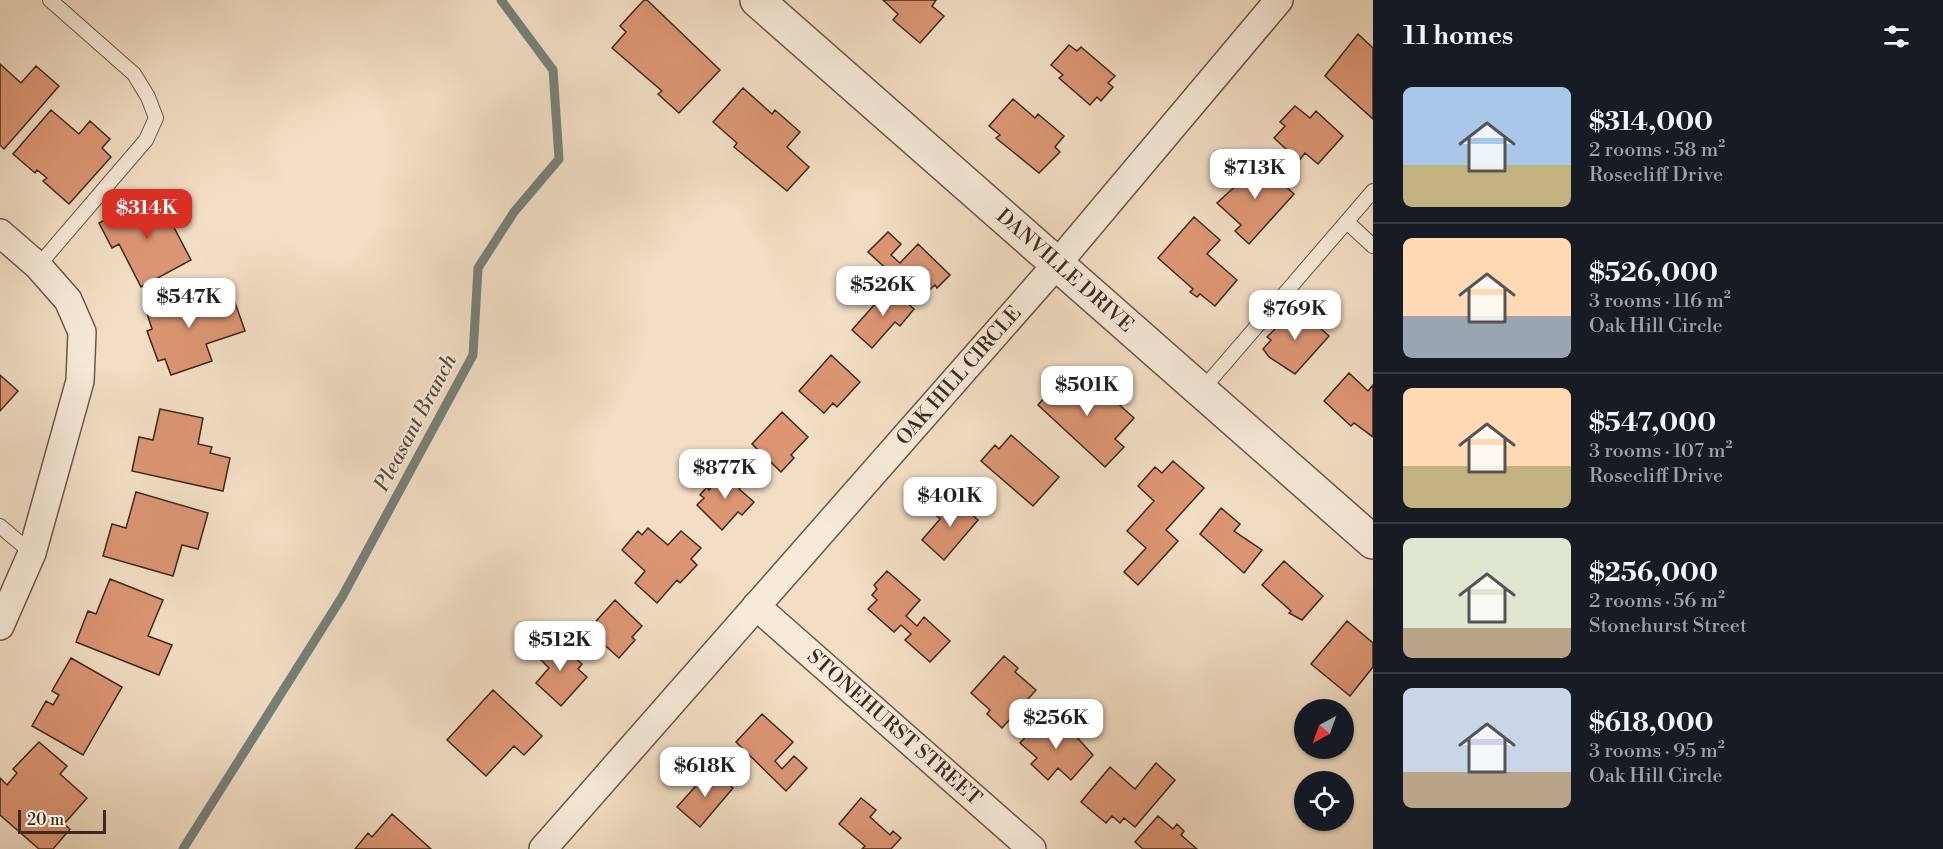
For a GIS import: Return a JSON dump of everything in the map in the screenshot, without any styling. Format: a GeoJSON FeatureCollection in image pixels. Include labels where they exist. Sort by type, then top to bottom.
{"type":"FeatureCollection","features":[{"type":"Feature","properties":{"kind":"street","name":"DANVILLE DRIVE"},"geometry":{"type":"LineString","coordinates":[[757,0],[1373,542]]}},
{"type":"Feature","properties":{"kind":"street"},"geometry":{"type":"LineString","coordinates":[[1251,33],[1256,0]]}},
{"type":"Feature","properties":{"kind":"street","name":"OAK HILL CIRCLE"},"geometry":{"type":"LineString","coordinates":[[543,849],[1057,264],[1279,0]]}},
{"type":"Feature","properties":{"kind":"street"},"geometry":{"type":"LineString","coordinates":[[0,233],[38,266],[68,300],[82,332],[80,381],[32,553],[0,626]]}},
{"type":"Feature","properties":{"kind":"street","name":"STONEHURST STREET"},"geometry":{"type":"LineString","coordinates":[[756,606],[1032,849]]}},
{"type":"Feature","properties":{"kind":"lane"},"geometry":{"type":"LineString","coordinates":[[38,266],[146,140],[156,118],[148,97],[134,74],[50,0]]}},
{"type":"Feature","properties":{"kind":"lane"},"geometry":{"type":"LineString","coordinates":[[1201,391],[1373,191]]}},
{"type":"Feature","properties":{"kind":"lane"},"geometry":{"type":"LineString","coordinates":[[1347,222],[1373,246]]}},
{"type":"Feature","properties":{"kind":"lane"},"geometry":{"type":"LineString","coordinates":[[0,526],[32,553]]}},
{"type":"Feature","properties":{"kind":"building"},"geometry":{"type":"Polygon","coordinates":[[[644,0],[647,0],[720,70],[679,113],[658,94],[662,91],[612,48],[626,32],[620,26],[644,0]]]}},
{"type":"Feature","properties":{"kind":"building"},"geometry":{"type":"Polygon","coordinates":[[[883,0],[936,0],[932,6],[944,16],[920,43],[893,20],[898,14],[883,0]]]}},
{"type":"Feature","properties":{"kind":"building"},"geometry":{"type":"Polygon","coordinates":[[[1358,34],[1373,48],[1373,119],[1325,76],[1358,34]]]}},
{"type":"Feature","properties":{"kind":"building"},"geometry":{"type":"Polygon","coordinates":[[[1069,45],[1077,51],[1081,47],[1115,76],[1108,83],[1113,87],[1101,101],[1097,97],[1090,105],[1059,78],[1063,75],[1051,65],[1069,45]]]}},
{"type":"Feature","properties":{"kind":"building"},"geometry":{"type":"Polygon","coordinates":[[[0,64],[21,83],[36,66],[59,86],[4,149],[0,145],[0,64]]]}},
{"type":"Feature","properties":{"kind":"building"},"geometry":{"type":"Polygon","coordinates":[[[743,88],[772,114],[775,110],[800,132],[787,147],[809,167],[787,191],[734,147],[737,143],[713,122],[743,88]]]}},
{"type":"Feature","properties":{"kind":"building"},"geometry":{"type":"Polygon","coordinates":[[[1013,99],[1035,118],[1038,114],[1064,136],[1055,147],[1060,152],[1039,173],[996,138],[1000,135],[989,126],[1013,99]]]}},
{"type":"Feature","properties":{"kind":"building"},"geometry":{"type":"Polygon","coordinates":[[[1295,106],[1310,118],[1316,111],[1343,136],[1318,164],[1305,153],[1299,161],[1274,138],[1285,126],[1280,122],[1295,106]]]}},
{"type":"Feature","properties":{"kind":"building"},"geometry":{"type":"Polygon","coordinates":[[[51,110],[79,134],[90,121],[110,139],[102,148],[111,157],[69,204],[43,181],[47,178],[37,170],[35,173],[13,154],[51,110]]]}},
{"type":"Feature","properties":{"kind":"building"},"geometry":{"type":"Polygon","coordinates":[[[1253,157],[1294,194],[1249,244],[1235,231],[1241,225],[1217,203],[1242,180],[1236,176],[1253,157]]]}},
{"type":"Feature","properties":{"kind":"building"},"geometry":{"type":"Polygon","coordinates":[[[156,193],[191,260],[141,287],[119,244],[112,248],[99,223],[156,193]]]}},
{"type":"Feature","properties":{"kind":"building"},"geometry":{"type":"Polygon","coordinates":[[[1194,217],[1220,240],[1207,254],[1237,280],[1215,306],[1200,294],[1197,297],[1190,292],[1193,289],[1158,258],[1194,217]]]}},
{"type":"Feature","properties":{"kind":"building"},"geometry":{"type":"Polygon","coordinates":[[[888,232],[901,244],[891,255],[900,263],[918,244],[950,275],[937,288],[935,285],[927,292],[922,287],[915,295],[868,252],[888,232]]]}},
{"type":"Feature","properties":{"kind":"building"},"geometry":{"type":"Polygon","coordinates":[[[890,287],[914,309],[900,326],[895,322],[872,348],[852,330],[890,287]]]}},
{"type":"Feature","properties":{"kind":"building"},"geometry":{"type":"Polygon","coordinates":[[[186,289],[193,310],[233,297],[245,331],[206,344],[212,361],[171,375],[165,359],[158,361],[147,331],[152,329],[144,304],[186,289]]]}},
{"type":"Feature","properties":{"kind":"building"},"geometry":{"type":"Polygon","coordinates":[[[1297,307],[1329,336],[1295,374],[1269,357],[1263,349],[1271,340],[1267,337],[1297,307]]]}},
{"type":"Feature","properties":{"kind":"building"},"geometry":{"type":"Polygon","coordinates":[[[831,355],[860,382],[837,407],[833,403],[824,413],[799,391],[831,355]]]}},
{"type":"Feature","properties":{"kind":"building"},"geometry":{"type":"Polygon","coordinates":[[[1064,368],[1093,394],[1083,404],[1089,410],[1105,392],[1134,418],[1115,439],[1124,447],[1105,467],[1038,405],[1054,387],[1050,384],[1064,368]]]}},
{"type":"Feature","properties":{"kind":"building"},"geometry":{"type":"Polygon","coordinates":[[[1349,373],[1368,391],[1373,385],[1373,437],[1354,423],[1351,426],[1324,401],[1349,373]]]}},
{"type":"Feature","properties":{"kind":"building"},"geometry":{"type":"Polygon","coordinates":[[[0,375],[18,391],[0,411],[0,375]]]}},
{"type":"Feature","properties":{"kind":"building"},"geometry":{"type":"Polygon","coordinates":[[[160,409],[203,418],[198,444],[212,447],[210,453],[230,458],[223,491],[132,471],[139,437],[153,440],[160,409]]]}},
{"type":"Feature","properties":{"kind":"building"},"geometry":{"type":"Polygon","coordinates":[[[782,412],[808,437],[791,455],[794,458],[781,472],[752,444],[782,412]]]}},
{"type":"Feature","properties":{"kind":"building"},"geometry":{"type":"Polygon","coordinates":[[[1011,435],[1059,477],[1033,506],[981,461],[995,445],[999,449],[1011,435]]]}},
{"type":"Feature","properties":{"kind":"building"},"geometry":{"type":"Polygon","coordinates":[[[1173,461],[1204,488],[1166,530],[1178,541],[1138,585],[1124,572],[1146,548],[1127,531],[1154,501],[1138,486],[1155,467],[1162,473],[1173,461]]]}},
{"type":"Feature","properties":{"kind":"building"},"geometry":{"type":"Polygon","coordinates":[[[727,469],[744,484],[739,489],[754,502],[742,515],[738,512],[722,530],[697,505],[704,498],[700,495],[707,487],[709,490],[727,469]]]}},
{"type":"Feature","properties":{"kind":"building"},"geometry":{"type":"Polygon","coordinates":[[[136,492],[208,513],[198,549],[182,545],[173,576],[103,556],[112,524],[126,528],[136,492]]]}},
{"type":"Feature","properties":{"kind":"building"},"geometry":{"type":"Polygon","coordinates":[[[951,496],[978,520],[944,560],[922,540],[940,519],[935,514],[951,496]]]}},
{"type":"Feature","properties":{"kind":"building"},"geometry":{"type":"Polygon","coordinates":[[[1221,508],[1240,524],[1234,531],[1262,550],[1244,573],[1200,534],[1221,508]]]}},
{"type":"Feature","properties":{"kind":"building"},"geometry":{"type":"Polygon","coordinates":[[[648,528],[668,545],[681,531],[701,548],[691,559],[697,565],[680,583],[677,580],[657,603],[635,583],[645,571],[622,550],[638,531],[642,535],[648,528]]]}},
{"type":"Feature","properties":{"kind":"building"},"geometry":{"type":"Polygon","coordinates":[[[1284,561],[1323,596],[1302,620],[1289,613],[1291,611],[1262,585],[1284,561]]]}},
{"type":"Feature","properties":{"kind":"building"},"geometry":{"type":"Polygon","coordinates":[[[887,571],[920,600],[906,616],[917,626],[924,617],[950,641],[930,662],[905,640],[911,634],[901,625],[894,632],[868,609],[877,600],[872,595],[877,589],[874,585],[887,571]]]}},
{"type":"Feature","properties":{"kind":"building"},"geometry":{"type":"Polygon","coordinates":[[[110,579],[163,600],[148,636],[172,645],[159,675],[76,642],[88,611],[96,614],[110,579]]]}},
{"type":"Feature","properties":{"kind":"building"},"geometry":{"type":"Polygon","coordinates":[[[615,600],[642,626],[632,637],[635,640],[619,658],[588,630],[615,600]]]}},
{"type":"Feature","properties":{"kind":"building"},"geometry":{"type":"Polygon","coordinates":[[[1347,621],[1373,643],[1373,667],[1350,696],[1311,664],[1347,621]]]}},
{"type":"Feature","properties":{"kind":"building"},"geometry":{"type":"Polygon","coordinates":[[[553,638],[582,664],[578,669],[587,677],[561,706],[536,683],[549,668],[537,656],[553,638]]]}},
{"type":"Feature","properties":{"kind":"building"},"geometry":{"type":"Polygon","coordinates":[[[1004,656],[1018,668],[1015,672],[1036,690],[1002,728],[987,714],[990,710],[971,693],[1004,656]]]}},
{"type":"Feature","properties":{"kind":"building"},"geometry":{"type":"Polygon","coordinates":[[[71,658],[122,687],[83,755],[32,726],[46,701],[53,705],[59,695],[52,691],[71,658]]]}},
{"type":"Feature","properties":{"kind":"building"},"geometry":{"type":"Polygon","coordinates":[[[493,690],[542,736],[524,755],[514,746],[486,776],[447,740],[493,690]]]}},
{"type":"Feature","properties":{"kind":"building"},"geometry":{"type":"Polygon","coordinates":[[[762,714],[793,742],[775,761],[782,769],[794,756],[807,768],[786,791],[736,742],[762,714]]]}},
{"type":"Feature","properties":{"kind":"building"},"geometry":{"type":"Polygon","coordinates":[[[1046,715],[1068,735],[1071,731],[1093,755],[1071,780],[1058,768],[1048,780],[1031,764],[1037,758],[1020,743],[1046,715]]]}},
{"type":"Feature","properties":{"kind":"building"},"geometry":{"type":"Polygon","coordinates":[[[39,742],[67,766],[60,774],[87,798],[64,824],[70,829],[53,849],[39,849],[0,815],[0,778],[7,785],[17,773],[13,769],[39,742]]]}},
{"type":"Feature","properties":{"kind":"building"},"geometry":{"type":"Polygon","coordinates":[[[1156,763],[1175,780],[1135,827],[1124,818],[1120,823],[1112,816],[1106,823],[1081,802],[1110,767],[1135,789],[1156,763]]]}},
{"type":"Feature","properties":{"kind":"building"},"geometry":{"type":"Polygon","coordinates":[[[711,769],[733,788],[700,827],[677,807],[711,769]]]}},
{"type":"Feature","properties":{"kind":"building"},"geometry":{"type":"Polygon","coordinates":[[[861,798],[876,810],[870,817],[890,835],[893,831],[901,838],[891,849],[862,849],[865,846],[839,824],[861,798]]]}},
{"type":"Feature","properties":{"kind":"building"},"geometry":{"type":"Polygon","coordinates":[[[392,814],[431,849],[355,849],[368,833],[372,837],[392,814]]]}},
{"type":"Feature","properties":{"kind":"building"},"geometry":{"type":"Polygon","coordinates":[[[1158,816],[1173,829],[1177,824],[1184,831],[1181,835],[1197,849],[1143,849],[1135,842],[1158,816]]]}},
{"type":"Feature","properties":{"kind":"waterway","name":"Pleasant Branch"},"geometry":{"type":"LineString","coordinates":[[183,849],[342,597],[473,355],[478,268],[514,212],[559,159],[553,70],[501,0]]}}]}
